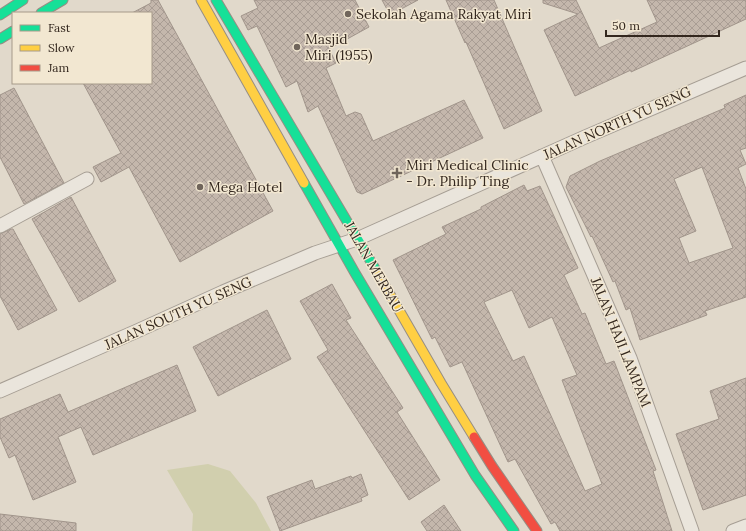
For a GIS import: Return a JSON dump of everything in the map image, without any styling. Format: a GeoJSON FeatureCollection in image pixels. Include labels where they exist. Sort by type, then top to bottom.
{"type":"FeatureCollection","features":[{"type":"Feature","properties":{"kind":"street"},"geometry":{"type":"LineString","coordinates":[[7,0],[22,0]]}},
{"type":"Feature","properties":{"kind":"street"},"geometry":{"type":"LineString","coordinates":[[0,15],[22,0]]}},
{"type":"Feature","properties":{"kind":"street"},"geometry":{"type":"LineString","coordinates":[[43,12],[63,0]]}},
{"type":"Feature","properties":{"kind":"street","name":"JALAN MERBAU"},"geometry":{"type":"LineString","coordinates":[[201,0],[339,245],[475,475],[514,531]]}},
{"type":"Feature","properties":{"kind":"street","name":"JALAN MERBAU"},"geometry":{"type":"LineString","coordinates":[[216,0],[441,383],[480,447],[537,531]]}},
{"type":"Feature","properties":{"kind":"street"},"geometry":{"type":"LineString","coordinates":[[0,39],[12,32]]}},
{"type":"Feature","properties":{"kind":"street","name":"JALAN NORTH YU SENG"},"geometry":{"type":"LineString","coordinates":[[357,239],[542,156],[746,68]]}},
{"type":"Feature","properties":{"kind":"street","name":"JALAN HAJI LAMPAM"},"geometry":{"type":"LineString","coordinates":[[542,156],[630,358],[692,531]]}},
{"type":"Feature","properties":{"kind":"street"},"geometry":{"type":"LineString","coordinates":[[0,226],[87,179]]}},
{"type":"Feature","properties":{"kind":"street","name":"JALAN SOUTH YU SENG"},"geometry":{"type":"LineString","coordinates":[[0,391],[223,292],[315,253],[357,239]]}},
{"type":"Feature","properties":{"kind":"street"},"geometry":{"type":"LineString","coordinates":[[733,531],[746,526]]}},
{"type":"Feature","properties":{"kind":"shaded area"},"geometry":{"type":"Polygon","coordinates":[[[208,464],[230,471],[256,503],[271,531],[192,531],[193,514],[167,470],[208,464]]]}},
{"type":"Feature","properties":{"kind":"building"},"geometry":{"type":"Polygon","coordinates":[[[151,0],[158,0],[273,211],[180,262],[129,167],[101,182],[93,167],[121,153],[84,84],[152,84],[152,12],[134,12],[151,3],[151,0]]]}},
{"type":"Feature","properties":{"kind":"building"},"geometry":{"type":"Polygon","coordinates":[[[254,0],[355,0],[369,27],[329,49],[336,63],[326,68],[346,116],[355,112],[361,114],[373,141],[464,100],[483,138],[362,194],[357,192],[318,106],[308,112],[297,81],[286,87],[257,26],[248,30],[241,16],[258,8],[254,0]]]}},
{"type":"Feature","properties":{"kind":"building","name":"Sekolah Agama Rakyat Miri"},"geometry":{"type":"Polygon","coordinates":[[[382,0],[418,0],[390,15],[382,0]]]}},
{"type":"Feature","properties":{"kind":"building"},"geometry":{"type":"Polygon","coordinates":[[[446,0],[494,0],[542,111],[504,129],[446,0]]]}},
{"type":"Feature","properties":{"kind":"building"},"geometry":{"type":"Polygon","coordinates":[[[543,0],[576,0],[599,48],[657,22],[647,0],[746,0],[746,19],[575,96],[544,30],[578,14],[543,3],[543,0]]]}},
{"type":"Feature","properties":{"kind":"building"},"geometry":{"type":"Polygon","coordinates":[[[14,88],[64,183],[24,204],[0,157],[0,95],[14,88]]]}},
{"type":"Feature","properties":{"kind":"building"},"geometry":{"type":"Polygon","coordinates":[[[746,95],[746,148],[740,150],[746,164],[738,168],[746,189],[746,297],[705,311],[707,315],[640,340],[630,308],[626,310],[615,281],[613,282],[592,236],[591,237],[566,187],[570,176],[600,161],[725,108],[724,105],[746,95]],[[702,167],[674,179],[696,231],[679,238],[689,263],[733,248],[702,167]]]}},
{"type":"Feature","properties":{"kind":"building"},"geometry":{"type":"Polygon","coordinates":[[[524,185],[527,191],[540,186],[578,268],[564,275],[582,314],[585,313],[606,364],[614,361],[656,470],[653,471],[672,531],[560,531],[555,522],[551,524],[515,459],[508,462],[462,362],[450,367],[435,337],[432,339],[393,260],[446,234],[442,227],[481,209],[481,207],[524,185]],[[512,290],[484,302],[513,361],[524,356],[585,491],[602,484],[562,380],[577,375],[552,317],[529,328],[512,290]]]}},
{"type":"Feature","properties":{"kind":"building"},"geometry":{"type":"Polygon","coordinates":[[[71,197],[116,281],[79,302],[32,219],[71,197]]]}},
{"type":"Feature","properties":{"kind":"building"},"geometry":{"type":"Polygon","coordinates":[[[13,229],[57,310],[18,330],[0,296],[0,234],[13,229]]]}},
{"type":"Feature","properties":{"kind":"building"},"geometry":{"type":"Polygon","coordinates":[[[332,284],[351,318],[346,320],[403,408],[397,412],[440,480],[409,500],[317,357],[328,350],[300,301],[332,284]]]}},
{"type":"Feature","properties":{"kind":"building"},"geometry":{"type":"Polygon","coordinates":[[[267,310],[291,359],[218,396],[193,347],[267,310]]]}},
{"type":"Feature","properties":{"kind":"building"},"geometry":{"type":"Polygon","coordinates":[[[177,365],[196,411],[93,455],[81,427],[58,437],[76,482],[33,500],[15,455],[9,458],[0,437],[0,419],[60,394],[68,412],[177,365]]]}},
{"type":"Feature","properties":{"kind":"building"},"geometry":{"type":"Polygon","coordinates":[[[746,378],[746,495],[703,510],[676,434],[719,419],[710,391],[746,378]]]}},
{"type":"Feature","properties":{"kind":"building"},"geometry":{"type":"Polygon","coordinates":[[[361,474],[368,495],[361,498],[362,501],[280,531],[267,497],[312,480],[315,489],[361,474]]]}},
{"type":"Feature","properties":{"kind":"building"},"geometry":{"type":"Polygon","coordinates":[[[444,505],[461,531],[427,531],[421,522],[444,505]]]}},
{"type":"Feature","properties":{"kind":"building"},"geometry":{"type":"Polygon","coordinates":[[[0,514],[76,523],[76,531],[0,531],[0,514]]]}},
{"type":"Feature","properties":{"kind":"traffic: fast"},"geometry":{"type":"LineString","coordinates":[[0,15],[23,0]]}},
{"type":"Feature","properties":{"kind":"traffic: fast"},"geometry":{"type":"LineString","coordinates":[[43,12],[63,0]]}},
{"type":"Feature","properties":{"kind":"traffic: fast"},"geometry":{"type":"LineString","coordinates":[[216,0],[377,272]]}},
{"type":"Feature","properties":{"kind":"traffic: fast"},"geometry":{"type":"LineString","coordinates":[[0,39],[12,32]]}},
{"type":"Feature","properties":{"kind":"traffic: fast"},"geometry":{"type":"LineString","coordinates":[[304,183],[355,273],[475,475],[514,531]]}},
{"type":"Feature","properties":{"kind":"traffic: slow"},"geometry":{"type":"LineString","coordinates":[[201,0],[304,183]]}},
{"type":"Feature","properties":{"kind":"traffic: slow"},"geometry":{"type":"LineString","coordinates":[[377,272],[474,437]]}},
{"type":"Feature","properties":{"kind":"traffic: jam"},"geometry":{"type":"LineString","coordinates":[[474,437],[537,531]]}},
{"type":"Feature","properties":{"kind":"place","name":"Sekolah Agama Rakyat Miri"},"geometry":{"type":"Point","coordinates":[348,14]}},
{"type":"Feature","properties":{"kind":"place","name":"Masjid Miri (1955)"},"geometry":{"type":"Point","coordinates":[297,47]}},
{"type":"Feature","properties":{"kind":"place","name":"Miri Medical Clinic - Dr. Philip Ting"},"geometry":{"type":"Point","coordinates":[397,173]}},
{"type":"Feature","properties":{"kind":"place","name":"Mega Hotel"},"geometry":{"type":"Point","coordinates":[200,187]}}]}
